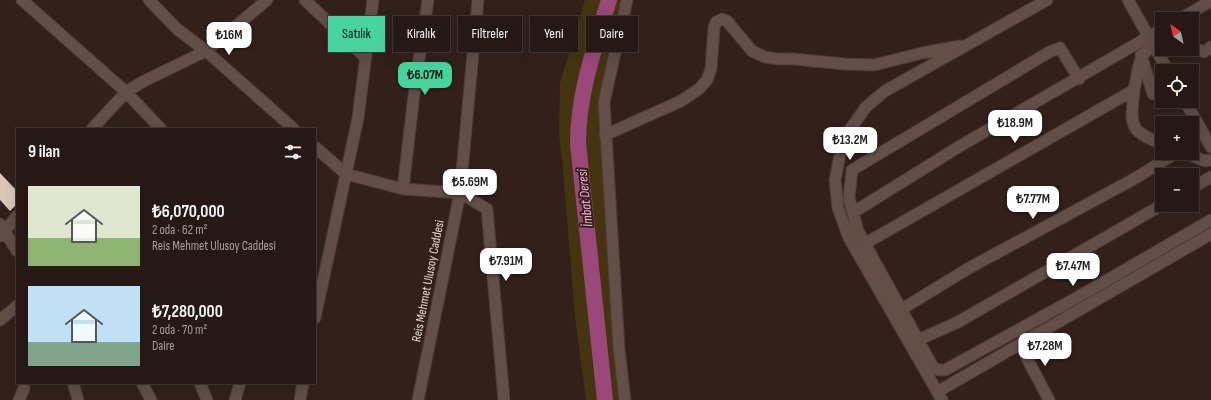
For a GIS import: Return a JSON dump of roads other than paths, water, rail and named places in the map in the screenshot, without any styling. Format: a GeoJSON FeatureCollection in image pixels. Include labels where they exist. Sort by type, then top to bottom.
{"type":"FeatureCollection","features":[{"type":"Feature","properties":{"kind":"street"},"geometry":{"type":"LineString","coordinates":[[22,0],[126,92],[160,128]]}},
{"type":"Feature","properties":{"kind":"street"},"geometry":{"type":"LineString","coordinates":[[149,0],[177,28],[206,51],[293,128]]}},
{"type":"Feature","properties":{"kind":"street"},"geometry":{"type":"LineString","coordinates":[[93,128],[126,92],[142,82],[206,51],[267,0]]}},
{"type":"Feature","properties":{"kind":"street"},"geometry":{"type":"LineString","coordinates":[[305,0],[366,58]]}},
{"type":"Feature","properties":{"kind":"street"},"geometry":{"type":"LineString","coordinates":[[316,303],[317,288],[346,174],[358,118],[373,0]]}},
{"type":"Feature","properties":{"kind":"street"},"geometry":{"type":"LineString","coordinates":[[403,188],[415,86],[428,0]]}},
{"type":"Feature","properties":{"kind":"street","name":"Reis Mehmet Ulusoy Caddesi"},"geometry":{"type":"LineString","coordinates":[[418,400],[460,193],[478,0]]}},
{"type":"Feature","properties":{"kind":"street"},"geometry":{"type":"LineString","coordinates":[[625,400],[619,349],[604,102],[627,0]]}},
{"type":"Feature","properties":{"kind":"street"},"geometry":{"type":"LineString","coordinates":[[1047,0],[886,91],[866,107],[851,128],[840,155],[835,180],[838,208],[849,238],[940,396],[1020,345],[1211,234]]}},
{"type":"Feature","properties":{"kind":"street"},"geometry":{"type":"LineString","coordinates":[[1132,1],[1155,41]]}},
{"type":"Feature","properties":{"kind":"street"},"geometry":{"type":"LineString","coordinates":[[1192,12],[1211,1]]}},
{"type":"Feature","properties":{"kind":"street"},"geometry":{"type":"LineString","coordinates":[[606,135],[681,101],[699,89],[707,80],[712,70],[714,28],[716,22],[722,20],[727,21],[752,51],[765,57],[778,59],[874,65],[922,53],[968,45]]}},
{"type":"Feature","properties":{"kind":"street"},"geometry":{"type":"LineString","coordinates":[[854,212],[960,146],[1079,79],[1132,47],[1155,41]]}},
{"type":"Feature","properties":{"kind":"street"},"geometry":{"type":"LineString","coordinates":[[1155,41],[1141,55],[1134,90],[1133,108],[1134,126],[1139,134],[1155,141]]}},
{"type":"Feature","properties":{"kind":"street"},"geometry":{"type":"LineString","coordinates":[[1132,47],[1138,50],[1141,55],[1153,94]]}},
{"type":"Feature","properties":{"kind":"street"},"geometry":{"type":"LineString","coordinates":[[1079,79],[1060,48],[1051,51],[852,170],[849,198],[858,231],[866,243],[933,367],[940,370],[945,370],[1078,297],[1211,220]]}},
{"type":"Feature","properties":{"kind":"street"},"geometry":{"type":"LineString","coordinates":[[1199,49],[1209,52]]}},
{"type":"Feature","properties":{"kind":"street"},"geometry":{"type":"LineString","coordinates":[[866,243],[1134,90]]}},
{"type":"Feature","properties":{"kind":"street"},"geometry":{"type":"LineString","coordinates":[[1189,108],[1211,147]]}},
{"type":"Feature","properties":{"kind":"street"},"geometry":{"type":"LineString","coordinates":[[316,148],[346,174],[403,188],[460,193],[487,209],[504,400]]}},
{"type":"Feature","properties":{"kind":"street"},"geometry":{"type":"LineString","coordinates":[[902,309],[969,268],[1134,179],[1165,160]]}},
{"type":"Feature","properties":{"kind":"street"},"geometry":{"type":"LineString","coordinates":[[1199,184],[1209,178],[1208,161]]}},
{"type":"Feature","properties":{"kind":"street"},"geometry":{"type":"LineString","coordinates":[[918,340],[958,322],[1155,209]]}},
{"type":"Feature","properties":{"kind":"street"},"geometry":{"type":"LineString","coordinates":[[16,217],[2,231],[16,250]]}},
{"type":"Feature","properties":{"kind":"street"},"geometry":{"type":"LineString","coordinates":[[0,320],[16,307]]}},
{"type":"Feature","properties":{"kind":"street"},"geometry":{"type":"LineString","coordinates":[[1020,345],[1049,400]]}},
{"type":"Feature","properties":{"kind":"street"},"geometry":{"type":"LineString","coordinates":[[73,384],[78,400]]}},
{"type":"Feature","properties":{"kind":"street"},"geometry":{"type":"LineString","coordinates":[[143,384],[151,400]]}},
{"type":"Feature","properties":{"kind":"street"},"geometry":{"type":"LineString","coordinates":[[200,384],[207,400]]}},
{"type":"Feature","properties":{"kind":"street"},"geometry":{"type":"LineString","coordinates":[[235,400],[240,384]]}},
{"type":"Feature","properties":{"kind":"street"},"geometry":{"type":"LineString","coordinates":[[300,400],[303,384]]}},
{"type":"Feature","properties":{"kind":"street"},"geometry":{"type":"LineString","coordinates":[[19,400],[24,388]]}},
{"type":"Feature","properties":{"kind":"waterway","name":"İmbat Deresi"},"geometry":{"type":"LineString","coordinates":[[605,400],[578,143],[584,88],[609,0]]}}]}
